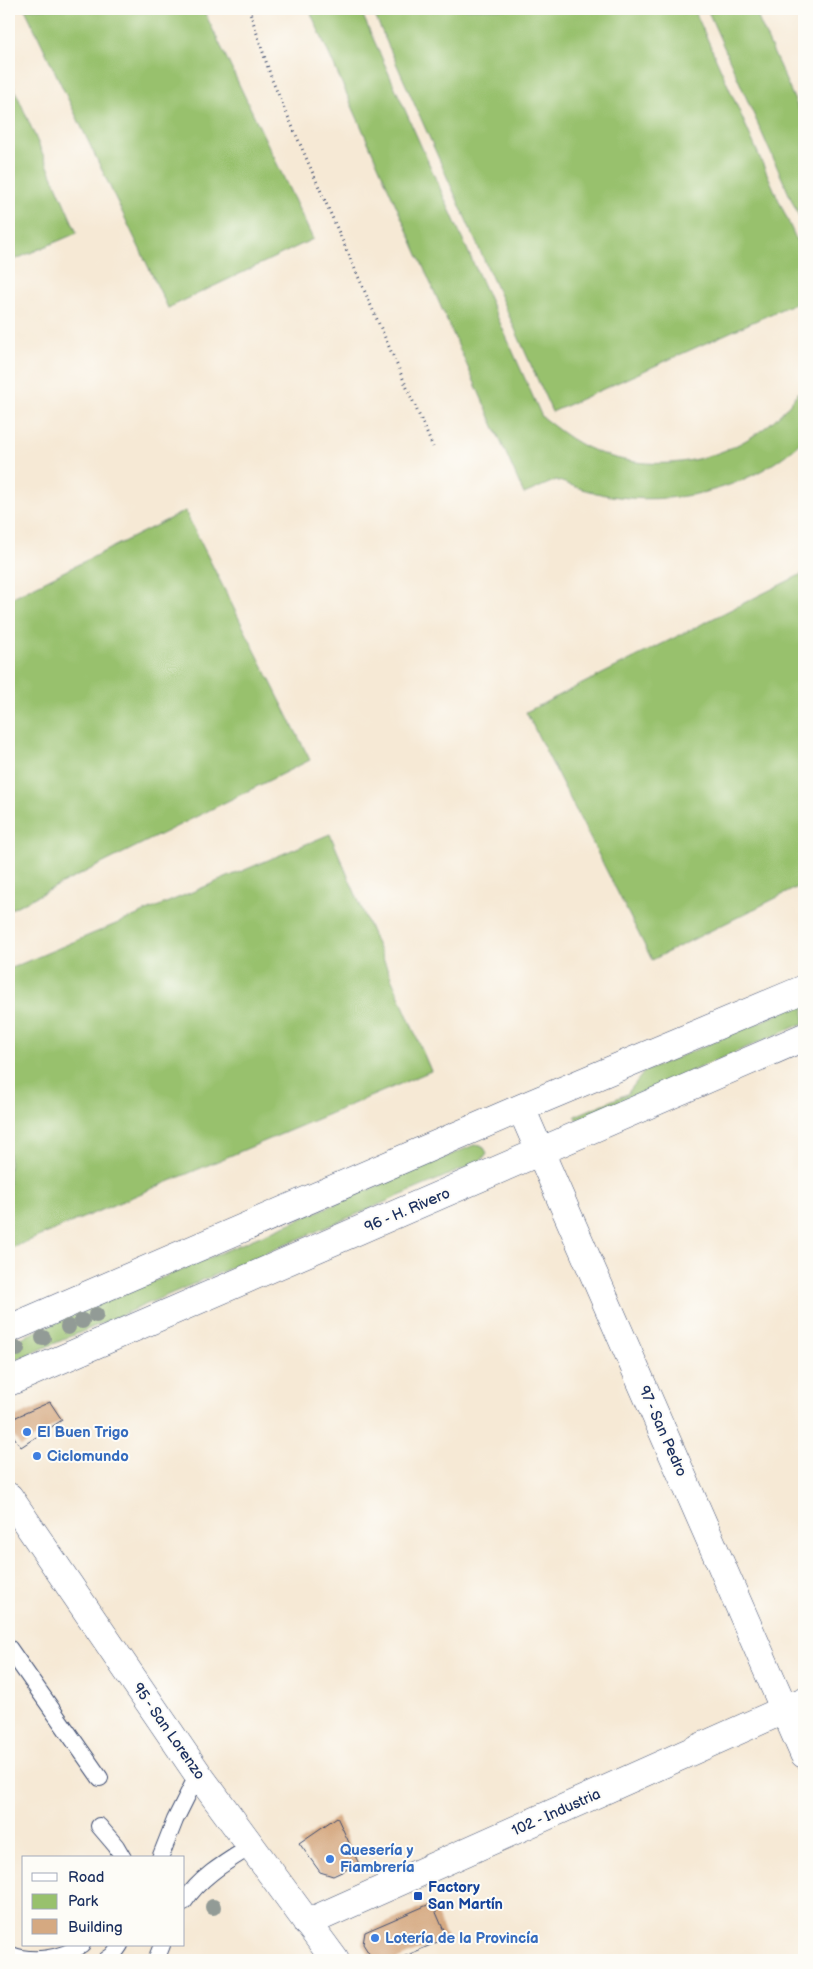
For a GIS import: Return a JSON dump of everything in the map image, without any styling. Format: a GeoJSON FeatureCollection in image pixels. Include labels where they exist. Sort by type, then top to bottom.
{"type":"FeatureCollection","features":[{"type":"Feature","properties":{"kind":"street"},"geometry":{"type":"LineString","coordinates":[[9,1329],[521,1108],[804,989]]}},
{"type":"Feature","properties":{"kind":"street","name":"96 - H. Rivero"},"geometry":{"type":"LineString","coordinates":[[9,1382],[804,1037]]}},
{"type":"Feature","properties":{"kind":"street","name":"97 - San Pedro"},"geometry":{"type":"LineString","coordinates":[[521,1108],[794,1705],[804,1754]]}},
{"type":"Feature","properties":{"kind":"street","name":"95 - San Lorenzo"},"geometry":{"type":"LineString","coordinates":[[9,1497],[198,1774],[335,1960]]}},
{"type":"Feature","properties":{"kind":"street","name":"102 - Industria"},"geometry":{"type":"LineString","coordinates":[[308,1923],[794,1705]]}},
{"type":"Feature","properties":{"kind":"lane"},"geometry":{"type":"LineString","coordinates":[[9,1648],[100,1778]]}},
{"type":"Feature","properties":{"kind":"lane"},"geometry":{"type":"LineString","coordinates":[[160,1856],[175,1820],[198,1774]]}},
{"type":"Feature","properties":{"kind":"lane"},"geometry":{"type":"LineString","coordinates":[[99,1826],[122,1856]]}},
{"type":"Feature","properties":{"kind":"lane"},"geometry":{"type":"LineString","coordinates":[[185,1900],[192,1889],[222,1864],[250,1846]]}},
{"type":"Feature","properties":{"kind":"lane"},"geometry":{"type":"LineString","coordinates":[[12,1955],[49,1959],[80,1946]]}},
{"type":"Feature","properties":{"kind":"lane"},"geometry":{"type":"LineString","coordinates":[[106,1960],[113,1955],[119,1946]]}},
{"type":"Feature","properties":{"kind":"lane"},"geometry":{"type":"LineString","coordinates":[[156,1960],[162,1946]]}},
{"type":"Feature","properties":{"kind":"path"},"geometry":{"type":"LineString","coordinates":[[249,9],[272,80],[433,447]]}},
{"type":"Feature","properties":{"kind":"green space"},"geometry":{"type":"Polygon","coordinates":[[[25,9],[203,9],[313,239],[168,308],[25,9]]]}},
{"type":"Feature","properties":{"kind":"green space"},"geometry":{"type":"Polygon","coordinates":[[[309,9],[360,9],[542,417],[582,445],[606,455],[630,461],[680,462],[705,457],[729,449],[751,437],[777,418],[804,385],[804,439],[764,469],[718,489],[694,495],[644,499],[619,497],[595,493],[556,480],[524,494],[309,9]]]}},
{"type":"Feature","properties":{"kind":"green space"},"geometry":{"type":"Polygon","coordinates":[[[372,9],[694,9],[804,257],[804,299],[552,412],[372,9]]]}},
{"type":"Feature","properties":{"kind":"green space"},"geometry":{"type":"Polygon","coordinates":[[[707,9],[754,9],[804,121],[804,228],[707,9]]]}},
{"type":"Feature","properties":{"kind":"green space"},"geometry":{"type":"Polygon","coordinates":[[[9,76],[77,233],[9,262],[9,76]]]}},
{"type":"Feature","properties":{"kind":"green space"},"geometry":{"type":"Polygon","coordinates":[[[185,511],[310,760],[9,910],[9,599],[185,511]]]}},
{"type":"Feature","properties":{"kind":"green space"},"geometry":{"type":"Polygon","coordinates":[[[804,573],[804,884],[652,960],[526,712],[804,573]]]}},
{"type":"Feature","properties":{"kind":"green space"},"geometry":{"type":"Polygon","coordinates":[[[330,834],[431,1071],[9,1249],[9,969],[330,834]]]}},
{"type":"Feature","properties":{"kind":"green space"},"geometry":{"type":"Polygon","coordinates":[[[804,1003],[804,1023],[577,1120],[575,1116],[627,1094],[644,1072],[804,1003]]]}},
{"type":"Feature","properties":{"kind":"green space"},"geometry":{"type":"Polygon","coordinates":[[[474,1145],[483,1146],[487,1153],[481,1161],[9,1363],[9,1343],[474,1145]]]}},
{"type":"Feature","properties":{"kind":"building"},"geometry":{"type":"Polygon","coordinates":[[[50,1402],[62,1420],[21,1447],[12,1434],[16,1417],[50,1402]]]}},
{"type":"Feature","properties":{"kind":"building"},"geometry":{"type":"Polygon","coordinates":[[[337,1817],[359,1864],[333,1876],[320,1872],[299,1843],[337,1817]]]}},
{"type":"Feature","properties":{"kind":"building"},"geometry":{"type":"Polygon","coordinates":[[[432,1903],[447,1938],[396,1960],[373,1960],[363,1944],[365,1932],[432,1903]]]}},
{"type":"Feature","properties":{"kind":"place","name":"El Buen Trigo"},"geometry":{"type":"Point","coordinates":[27,1432]}},
{"type":"Feature","properties":{"kind":"place","name":"Ciclomundo"},"geometry":{"type":"Point","coordinates":[37,1456]}},
{"type":"Feature","properties":{"kind":"place","name":"Quesería y Fiambrería"},"geometry":{"type":"Point","coordinates":[330,1859]}},
{"type":"Feature","properties":{"kind":"place","name":"Factory San Martín"},"geometry":{"type":"Point","coordinates":[418,1896]}},
{"type":"Feature","properties":{"kind":"place","name":"Lotería de la Provincía"},"geometry":{"type":"Point","coordinates":[375,1938]}}]}
